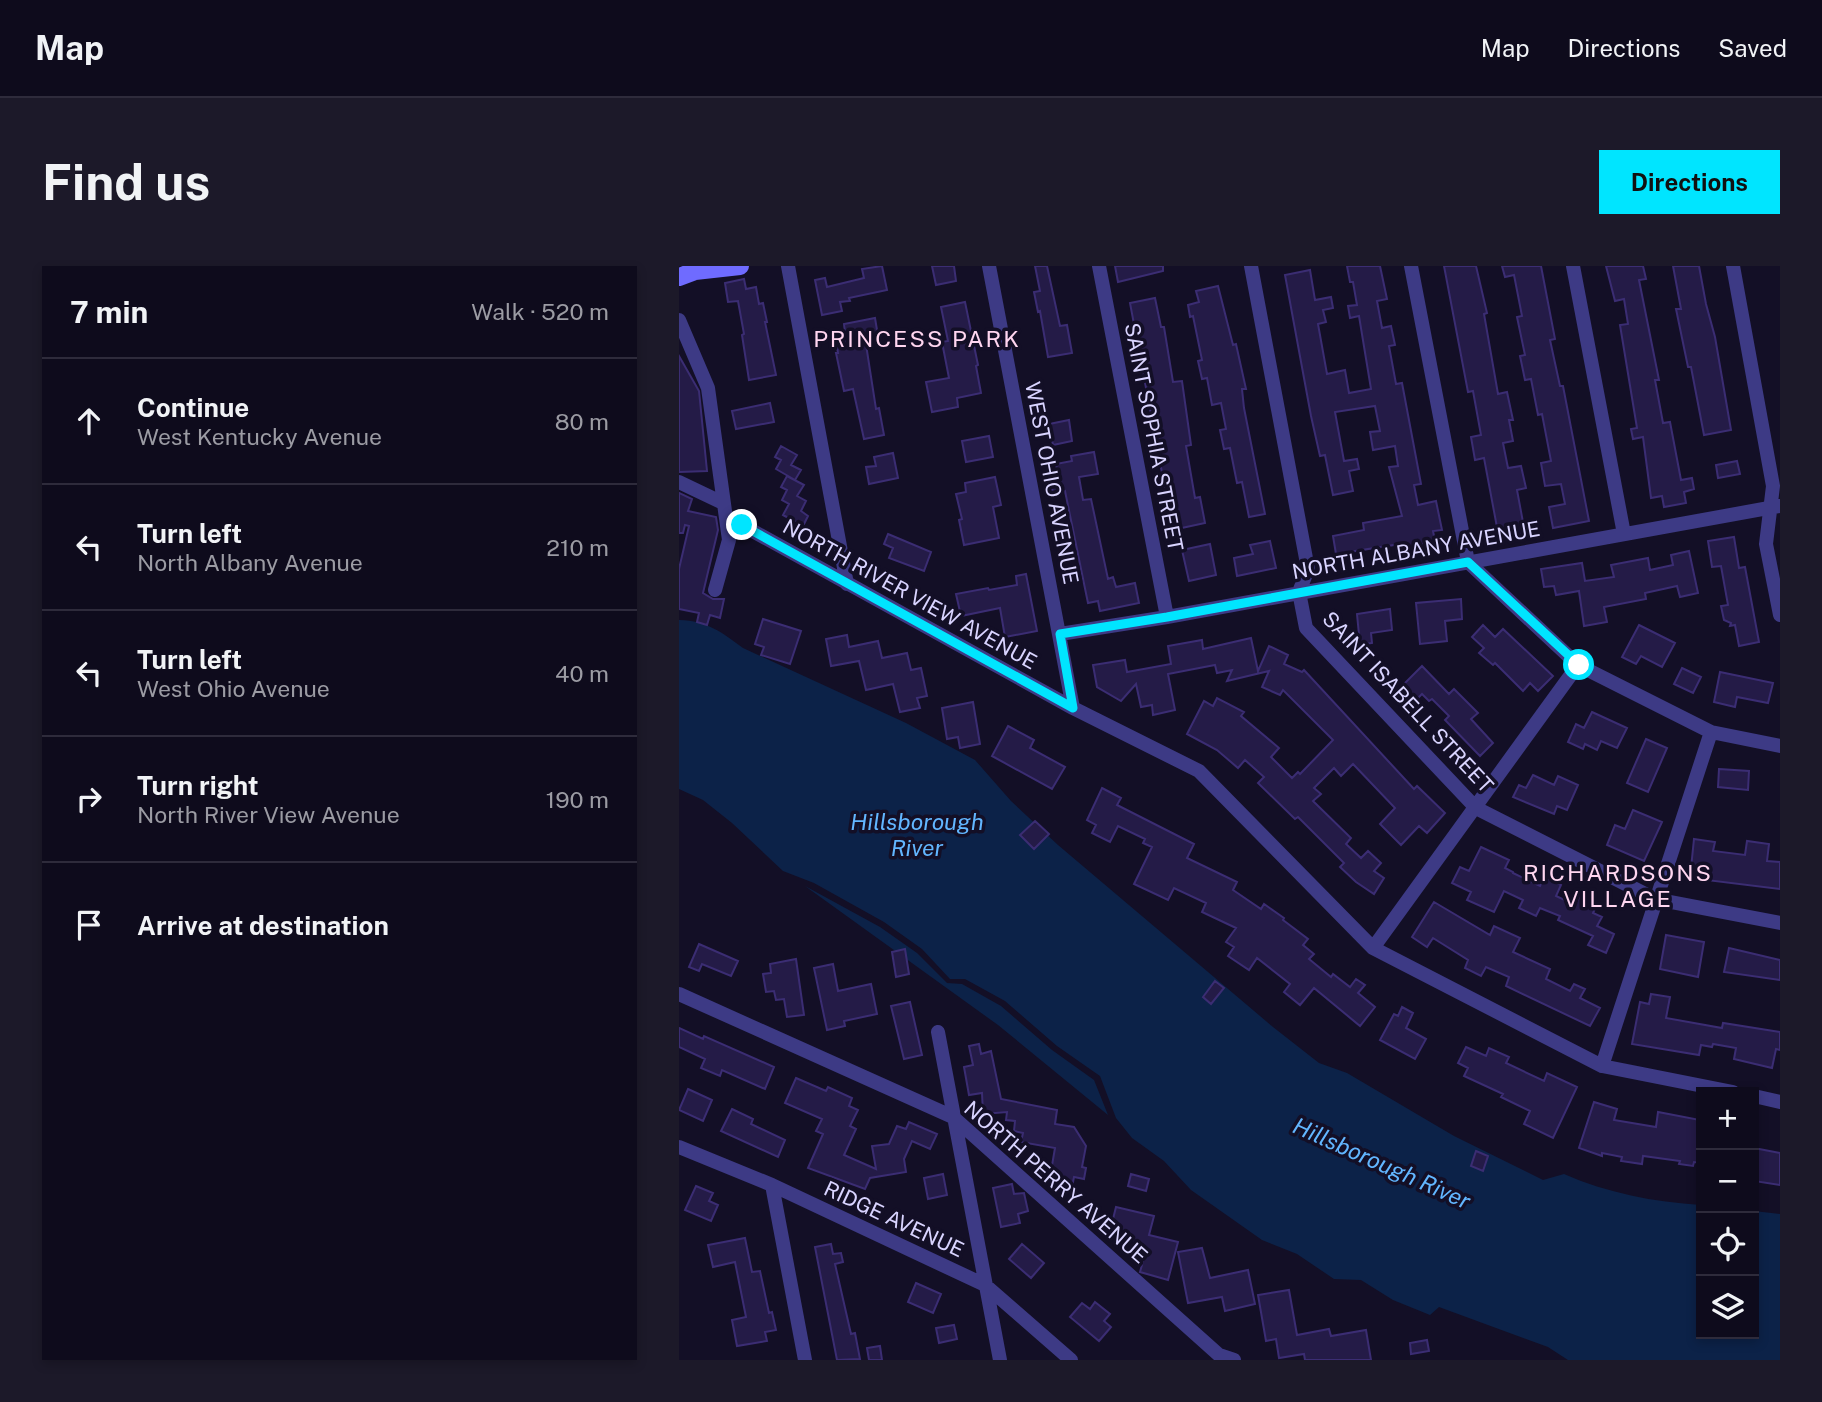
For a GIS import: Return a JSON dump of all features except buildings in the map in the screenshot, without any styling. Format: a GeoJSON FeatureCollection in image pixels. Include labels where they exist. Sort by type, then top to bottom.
{"type":"FeatureCollection","features":[{"type":"Feature","properties":{"kind":"street"},"geometry":{"type":"LineString","coordinates":[[679,277],[695,271],[740,266]]}},
{"type":"Feature","properties":{"kind":"street"},"geometry":{"type":"LineString","coordinates":[[788,266],[846,584]]}},
{"type":"Feature","properties":{"kind":"street","name":"WEST OHIO AVENUE"},"geometry":{"type":"LineString","coordinates":[[989,266],[1073,708]]}},
{"type":"Feature","properties":{"kind":"street","name":"SAINT SOPHIA STREET"},"geometry":{"type":"LineString","coordinates":[[1099,266],[1167,617]]}},
{"type":"Feature","properties":{"kind":"street","name":"SAINT ISABELL STREET"},"geometry":{"type":"LineString","coordinates":[[1251,266],[1308,569],[1299,592],[1305,628],[1476,808],[1655,899],[1780,923]]}},
{"type":"Feature","properties":{"kind":"street"},"geometry":{"type":"LineString","coordinates":[[1411,266],[1468,562],[1579,665],[1711,732],[1780,746]]}},
{"type":"Feature","properties":{"kind":"street"},"geometry":{"type":"LineString","coordinates":[[1573,266],[1624,534]]}},
{"type":"Feature","properties":{"kind":"street"},"geometry":{"type":"LineString","coordinates":[[1733,266],[1773,486],[1775,507],[1766,544],[1780,615]]}},
{"type":"Feature","properties":{"kind":"street"},"geometry":{"type":"LineString","coordinates":[[679,320],[708,388],[729,540],[715,590]]}},
{"type":"Feature","properties":{"kind":"street"},"geometry":{"type":"LineString","coordinates":[[679,482],[723,503]]}},
{"type":"Feature","properties":{"kind":"street","name":"NORTH ALBANY AVENUE"},"geometry":{"type":"LineString","coordinates":[[1060,634],[1775,507]]}},
{"type":"Feature","properties":{"kind":"street","name":"NORTH RIVER VIEW AVENUE"},"geometry":{"type":"LineString","coordinates":[[742,525],[1073,708],[1199,771],[1373,948],[1602,1066],[1708,1087]]}},
{"type":"Feature","properties":{"kind":"street"},"geometry":{"type":"LineString","coordinates":[[1373,948],[1579,665]]}},
{"type":"Feature","properties":{"kind":"street"},"geometry":{"type":"LineString","coordinates":[[1602,1066],[1711,732]]}},
{"type":"Feature","properties":{"kind":"street","name":"NORTH PERRY AVENUE"},"geometry":{"type":"LineString","coordinates":[[679,994],[953,1117],[1219,1355],[1234,1360]]}},
{"type":"Feature","properties":{"kind":"street"},"geometry":{"type":"LineString","coordinates":[[937,1032],[1000,1360]]}},
{"type":"Feature","properties":{"kind":"street"},"geometry":{"type":"LineString","coordinates":[[1759,1097],[1780,1102]]}},
{"type":"Feature","properties":{"kind":"street","name":"RIDGE AVENUE"},"geometry":{"type":"LineString","coordinates":[[679,1147],[772,1185],[985,1285],[1071,1360]]}},
{"type":"Feature","properties":{"kind":"street"},"geometry":{"type":"LineString","coordinates":[[772,1185],[805,1360]]}},
{"type":"Feature","properties":{"kind":"water","name":"Hillsborough River"},"geometry":{"type":"Polygon","coordinates":[[[679,620],[714,628],[743,648],[906,723],[975,760],[1011,801],[1058,845],[1319,1063],[1347,1073],[1454,1136],[1543,1180],[1564,1174],[1631,1196],[1696,1205],[1696,1339],[1759,1339],[1759,1212],[1780,1214],[1780,1360],[1568,1360],[1548,1347],[1439,1307],[1430,1315],[1393,1300],[1361,1280],[1334,1279],[1297,1254],[1262,1240],[1191,1190],[1164,1161],[1132,1138],[1116,1118],[1100,1076],[1057,1046],[1005,1001],[965,979],[950,979],[922,949],[884,922],[814,883],[783,871],[703,800],[679,789],[679,620]]]}},
{"type":"Feature","properties":{"kind":"water"},"geometry":{"type":"Polygon","coordinates":[[[805,886],[880,927],[917,953],[947,983],[962,984],[1001,1006],[1052,1050],[1094,1080],[1108,1115],[998,1025],[805,886]]]}},
{"type":"Feature","properties":{"kind":"district","name":"PRINCESS PARK"},"geometry":{"type":"Point","coordinates":[917,338]}},
{"type":"Feature","properties":{"kind":"district","name":"RICHARDSONS VILLAGE"},"geometry":{"type":"Point","coordinates":[1618,885]}},
{"type":"Feature","properties":{"kind":"route"},"geometry":{"type":"LineString","coordinates":[[742,525],[1073,708],[1060,634],[1468,562],[1579,665]]}}]}
